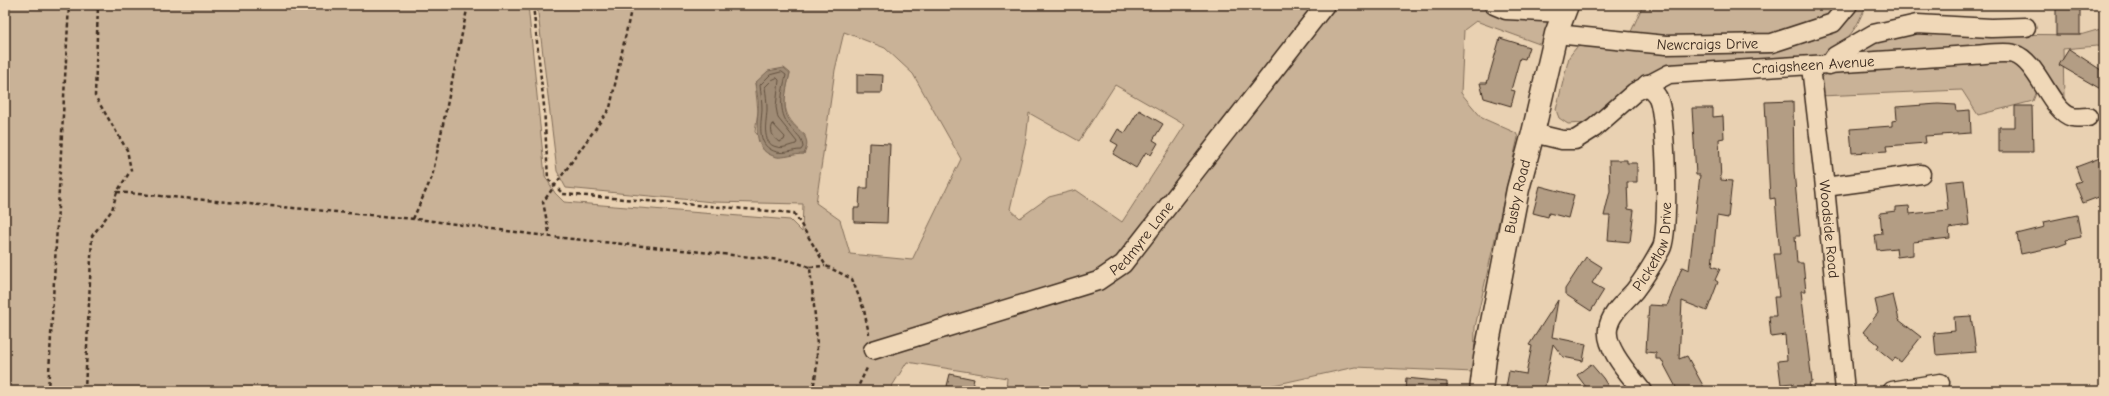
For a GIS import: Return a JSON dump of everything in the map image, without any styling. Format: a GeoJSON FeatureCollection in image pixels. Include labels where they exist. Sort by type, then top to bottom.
{"type":"FeatureCollection","features":[{"type":"Feature","properties":{"kind":"main road","name":"Busby Road"},"geometry":{"type":"LineString","coordinates":[[1481,391],[1485,358],[1518,189],[1534,133],[1556,34],[1564,9]]}},
{"type":"Feature","properties":{"kind":"street","name":"Pedmyre Lane"},"geometry":{"type":"LineString","coordinates":[[873,350],[1098,281],[1123,264],[1325,5]]}},
{"type":"Feature","properties":{"kind":"street"},"geometry":{"type":"LineString","coordinates":[[1494,5],[1506,10],[1564,9]]}},
{"type":"Feature","properties":{"kind":"street","name":"Newcraigs Drive"},"geometry":{"type":"LineString","coordinates":[[1556,34],[1666,45],[1772,43],[1832,23],[1848,5]]}},
{"type":"Feature","properties":{"kind":"street"},"geometry":{"type":"LineString","coordinates":[[1829,65],[1835,56],[1873,34],[1917,24],[1991,28],[2026,27]]}},
{"type":"Feature","properties":{"kind":"street","name":"Craigsheen Avenue"},"geometry":{"type":"LineString","coordinates":[[1534,133],[1562,140],[1575,140],[1594,128],[1647,84],[1669,74],[1811,67],[1971,55],[2014,54],[2023,59],[2032,69],[2064,113],[2073,117],[2088,117]]}},
{"type":"Feature","properties":{"kind":"street","name":"Woodside Road"},"geometry":{"type":"LineString","coordinates":[[1811,67],[1825,187],[1845,391]]}},
{"type":"Feature","properties":{"kind":"street","name":"Picketlaw Drive"},"geometry":{"type":"LineString","coordinates":[[1642,391],[1612,349],[1608,340],[1608,328],[1614,315],[1636,289],[1663,247],[1667,198],[1663,128],[1658,98],[1647,84]]}},
{"type":"Feature","properties":{"kind":"street"},"geometry":{"type":"LineString","coordinates":[[1825,187],[1921,174]]}},
{"type":"Feature","properties":{"kind":"street"},"geometry":{"type":"LineString","coordinates":[[1892,391],[1940,384]]}},
{"type":"Feature","properties":{"kind":"path"},"geometry":{"type":"LineString","coordinates":[[48,391],[69,5]]}},
{"type":"Feature","properties":{"kind":"path"},"geometry":{"type":"LineString","coordinates":[[412,219],[432,177],[468,5]]}},
{"type":"Feature","properties":{"kind":"path"},"geometry":{"type":"LineString","coordinates":[[534,5],[544,106],[548,179],[563,194],[794,213],[826,266]]}},
{"type":"Feature","properties":{"kind":"path"},"geometry":{"type":"LineString","coordinates":[[549,232],[543,202],[610,108],[632,5]]}},
{"type":"Feature","properties":{"kind":"path"},"geometry":{"type":"LineString","coordinates":[[85,391],[92,236],[112,210],[117,192],[131,170],[127,150],[95,96],[98,6]]}},
{"type":"Feature","properties":{"kind":"path"},"geometry":{"type":"LineString","coordinates":[[117,192],[412,219],[553,237],[790,261],[810,267],[826,266],[852,279],[864,310],[873,350],[866,371],[856,391]]}},
{"type":"Feature","properties":{"kind":"path"},"geometry":{"type":"LineString","coordinates":[[810,267],[817,353],[814,385],[811,391]]}},
{"type":"Feature","properties":{"kind":"shaded area"},"geometry":{"type":"Polygon","coordinates":[[[5,5],[528,5],[545,176],[555,193],[564,202],[790,220],[802,232],[803,204],[713,202],[566,188],[557,171],[537,5],[1318,5],[1303,41],[1335,5],[1481,5],[1525,18],[1550,21],[1542,45],[1476,21],[1464,30],[1461,93],[1482,118],[1516,133],[1518,137],[1475,327],[1474,372],[1355,367],[1269,386],[1268,391],[1006,391],[1007,378],[907,362],[889,391],[5,391],[5,5]],[[844,32],[835,70],[816,203],[840,220],[850,254],[912,260],[961,159],[913,74],[885,48],[844,32]],[[790,73],[755,83],[758,111],[755,132],[778,157],[794,153],[804,154],[805,135],[791,121],[787,114],[785,101],[790,73]],[[1115,85],[1079,141],[1029,113],[1026,140],[1010,209],[1020,218],[1049,197],[1076,190],[1122,222],[1185,125],[1115,85]]]}},
{"type":"Feature","properties":{"kind":"shaded area"},"geometry":{"type":"Polygon","coordinates":[[[1643,5],[1838,5],[1833,12],[1822,19],[1762,37],[1657,39],[1630,34],[1643,5]]]}},
{"type":"Feature","properties":{"kind":"shaded area"},"geometry":{"type":"Polygon","coordinates":[[[1857,5],[1866,5],[1857,24],[1849,36],[1838,46],[1820,57],[1656,71],[1634,82],[1606,107],[1584,123],[1568,124],[1559,118],[1556,110],[1569,57],[1576,48],[1580,46],[1656,53],[1769,53],[1813,40],[1838,28],[1857,5]]]}},
{"type":"Feature","properties":{"kind":"shaded area"},"geometry":{"type":"Polygon","coordinates":[[[2104,28],[2104,47],[2097,46],[2063,49],[2064,98],[2023,52],[1850,54],[1878,40],[1918,33],[2080,35],[2104,28]]]}},
{"type":"Feature","properties":{"kind":"shaded area"},"geometry":{"type":"Polygon","coordinates":[[[2012,58],[2037,91],[2033,101],[1978,115],[1962,90],[1820,96],[1820,82],[1823,76],[1830,72],[2012,58]]]}},
{"type":"Feature","properties":{"kind":"water"},"geometry":{"type":"Polygon","coordinates":[[[784,68],[790,73],[785,98],[786,113],[792,124],[804,136],[807,141],[807,147],[804,154],[777,157],[764,150],[758,139],[758,97],[755,83],[768,71],[784,68]]]}},
{"type":"Feature","properties":{"kind":"building"},"geometry":{"type":"Polygon","coordinates":[[[2056,8],[2080,8],[2080,35],[2056,35],[2056,8]]]}},
{"type":"Feature","properties":{"kind":"building"},"geometry":{"type":"Polygon","coordinates":[[[1500,38],[1529,47],[1525,59],[1520,58],[1511,90],[1515,91],[1511,106],[1484,98],[1480,83],[1487,83],[1500,38]]]}},
{"type":"Feature","properties":{"kind":"building"},"geometry":{"type":"Polygon","coordinates":[[[2069,49],[2104,72],[2104,91],[2059,65],[2069,49]]]}},
{"type":"Feature","properties":{"kind":"building"},"geometry":{"type":"Polygon","coordinates":[[[857,74],[883,75],[882,93],[857,93],[857,74]]]}},
{"type":"Feature","properties":{"kind":"building"},"geometry":{"type":"Polygon","coordinates":[[[1793,101],[1794,171],[1800,236],[1795,236],[1797,263],[1803,263],[1806,291],[1801,291],[1812,382],[1810,382],[1808,391],[1792,391],[1793,383],[1781,384],[1778,361],[1787,360],[1785,335],[1771,337],[1769,316],[1776,316],[1774,297],[1779,297],[1774,254],[1780,254],[1775,198],[1770,199],[1765,102],[1793,101]]]}},
{"type":"Feature","properties":{"kind":"building"},"geometry":{"type":"Polygon","coordinates":[[[1938,104],[1956,105],[1957,111],[1970,110],[1971,133],[1925,136],[1926,143],[1886,146],[1887,151],[1852,153],[1850,129],[1892,126],[1892,121],[1897,120],[1896,107],[1938,104]]]}},
{"type":"Feature","properties":{"kind":"building"},"geometry":{"type":"Polygon","coordinates":[[[2015,106],[2032,106],[2033,152],[1999,152],[1999,127],[2015,127],[2015,106]]]}},
{"type":"Feature","properties":{"kind":"building"},"geometry":{"type":"Polygon","coordinates":[[[1692,108],[1713,108],[1713,117],[1723,116],[1724,138],[1719,139],[1721,180],[1732,181],[1728,218],[1717,216],[1712,266],[1720,269],[1715,280],[1718,282],[1707,311],[1682,301],[1679,359],[1687,356],[1706,391],[1678,391],[1661,359],[1656,359],[1656,353],[1646,352],[1649,305],[1667,306],[1682,267],[1689,270],[1700,175],[1696,175],[1692,108]]]}},
{"type":"Feature","properties":{"kind":"building"},"geometry":{"type":"Polygon","coordinates":[[[1139,110],[1163,124],[1153,140],[1158,143],[1151,155],[1146,152],[1136,168],[1113,154],[1118,145],[1111,141],[1118,129],[1125,133],[1139,110]]]}},
{"type":"Feature","properties":{"kind":"building"},"geometry":{"type":"Polygon","coordinates":[[[869,143],[890,144],[887,223],[854,222],[854,208],[859,208],[860,188],[868,188],[869,143]]]}},
{"type":"Feature","properties":{"kind":"building"},"geometry":{"type":"Polygon","coordinates":[[[2100,158],[2104,169],[2104,195],[2083,203],[2075,183],[2081,181],[2076,167],[2100,158]]]}},
{"type":"Feature","properties":{"kind":"building"},"geometry":{"type":"Polygon","coordinates":[[[1609,160],[1627,160],[1627,163],[1637,163],[1637,182],[1627,182],[1628,209],[1634,210],[1630,242],[1608,240],[1610,216],[1604,216],[1610,191],[1609,160]]]}},
{"type":"Feature","properties":{"kind":"building"},"geometry":{"type":"Polygon","coordinates":[[[1964,180],[1969,225],[1949,228],[1950,238],[1913,242],[1913,255],[1897,257],[1896,248],[1877,250],[1875,235],[1882,234],[1880,213],[1896,211],[1896,207],[1909,206],[1910,214],[1948,210],[1945,182],[1964,180]]]}},
{"type":"Feature","properties":{"kind":"building"},"geometry":{"type":"Polygon","coordinates":[[[1540,186],[1574,195],[1568,218],[1549,213],[1548,217],[1533,213],[1540,186]]]}},
{"type":"Feature","properties":{"kind":"building"},"geometry":{"type":"Polygon","coordinates":[[[2077,215],[2081,237],[2066,240],[2067,243],[2059,246],[2021,254],[2017,234],[2045,227],[2044,222],[2077,215]]]}},
{"type":"Feature","properties":{"kind":"building"},"geometry":{"type":"Polygon","coordinates":[[[1586,257],[1602,267],[1592,283],[1604,290],[1591,311],[1565,294],[1565,289],[1586,257]]]}},
{"type":"Feature","properties":{"kind":"building"},"geometry":{"type":"Polygon","coordinates":[[[1893,295],[1899,320],[1921,337],[1901,362],[1895,358],[1893,361],[1877,348],[1879,345],[1863,332],[1878,313],[1875,300],[1893,295]]]}},
{"type":"Feature","properties":{"kind":"building"},"geometry":{"type":"Polygon","coordinates":[[[1558,300],[1552,337],[1586,344],[1583,361],[1563,357],[1553,344],[1544,391],[1519,391],[1506,388],[1509,371],[1526,374],[1532,346],[1529,345],[1558,300]]]}},
{"type":"Feature","properties":{"kind":"building"},"geometry":{"type":"Polygon","coordinates":[[[1971,316],[1976,352],[1936,355],[1934,333],[1955,331],[1954,317],[1971,316]]]}},
{"type":"Feature","properties":{"kind":"building"},"geometry":{"type":"Polygon","coordinates":[[[1591,364],[1603,378],[1611,391],[1589,391],[1577,375],[1591,364]]]}},
{"type":"Feature","properties":{"kind":"building"},"geometry":{"type":"Polygon","coordinates":[[[950,374],[974,379],[971,391],[953,391],[953,388],[947,386],[950,374]]]}},
{"type":"Feature","properties":{"kind":"building"},"geometry":{"type":"Polygon","coordinates":[[[1406,378],[1447,382],[1447,391],[1405,391],[1406,378]]]}}]}
